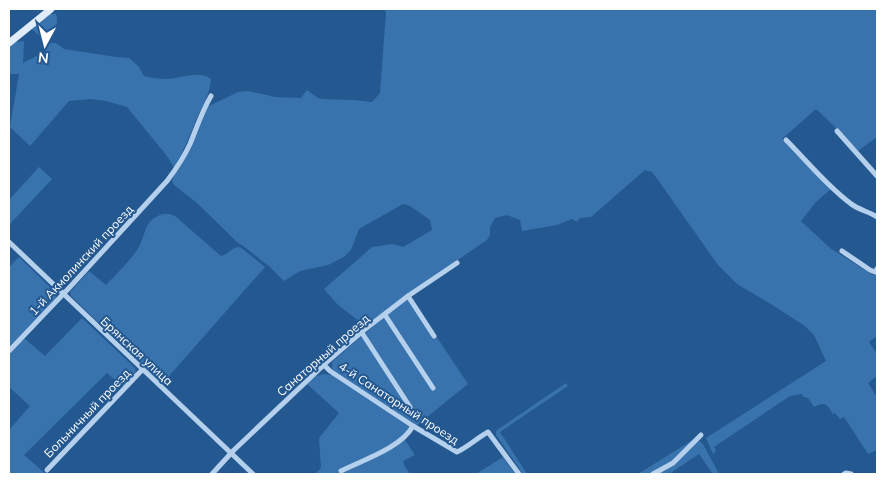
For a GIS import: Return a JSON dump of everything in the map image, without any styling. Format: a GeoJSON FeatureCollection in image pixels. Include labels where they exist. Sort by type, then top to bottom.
{"type":"FeatureCollection","features":[{"type":"Feature","properties":{"kind":"street"},"geometry":{"type":"LineString","coordinates":[[9,42],[51,9]]}},
{"type":"Feature","properties":{"kind":"street","name":"1-й Акмолинский проезд"},"geometry":{"type":"LineString","coordinates":[[9,351],[167,181],[180,163],[190,144],[211,96]]}},
{"type":"Feature","properties":{"kind":"street"},"geometry":{"type":"LineString","coordinates":[[837,131],[877,176]]}},
{"type":"Feature","properties":{"kind":"street"},"geometry":{"type":"LineString","coordinates":[[786,140],[832,188],[851,204],[877,217]]}},
{"type":"Feature","properties":{"kind":"street","name":"Брянская улица"},"geometry":{"type":"LineString","coordinates":[[9,242],[253,474]]}},
{"type":"Feature","properties":{"kind":"street"},"geometry":{"type":"LineString","coordinates":[[842,251],[870,270],[876,270]]}},
{"type":"Feature","properties":{"kind":"street","name":"Санаторный проезд"},"geometry":{"type":"LineString","coordinates":[[212,474],[324,365],[408,296],[457,263]]}},
{"type":"Feature","properties":{"kind":"street"},"geometry":{"type":"LineString","coordinates":[[408,296],[434,336]]}},
{"type":"Feature","properties":{"kind":"street"},"geometry":{"type":"LineString","coordinates":[[385,315],[433,388]]}},
{"type":"Feature","properties":{"kind":"street"},"geometry":{"type":"LineString","coordinates":[[362,333],[410,407]]}},
{"type":"Feature","properties":{"kind":"street","name":"4-й Санаторный проезд"},"geometry":{"type":"LineString","coordinates":[[324,365],[330,372],[457,452],[467,448],[480,436],[488,432],[519,474]]}},
{"type":"Feature","properties":{"kind":"street","name":"Больничный проезд"},"geometry":{"type":"LineString","coordinates":[[47,470],[142,370]]}},
{"type":"Feature","properties":{"kind":"street"},"geometry":{"type":"LineString","coordinates":[[341,470],[389,448],[409,434],[413,426]]}},
{"type":"Feature","properties":{"kind":"street"},"geometry":{"type":"LineString","coordinates":[[653,474],[673,463],[700,435]]}},
{"type":"Feature","properties":{"kind":"shaded area"},"geometry":{"type":"Polygon","coordinates":[[[384,9],[877,9],[877,137],[858,151],[816,109],[782,139],[831,189],[816,202],[801,221],[830,248],[873,275],[877,272],[877,336],[869,342],[877,354],[877,376],[868,383],[877,397],[877,450],[868,454],[844,417],[840,419],[825,404],[814,407],[808,398],[803,397],[802,394],[790,396],[714,447],[716,451],[713,454],[706,438],[826,361],[814,335],[805,326],[737,284],[718,265],[652,172],[645,170],[591,217],[580,218],[577,222],[572,219],[557,225],[522,231],[520,220],[507,215],[495,218],[490,227],[490,235],[487,240],[408,294],[369,324],[364,325],[338,305],[324,289],[372,247],[393,244],[403,247],[432,230],[430,220],[410,206],[403,204],[359,229],[351,250],[344,257],[328,265],[300,271],[284,281],[270,267],[238,243],[197,203],[174,185],[172,181],[174,175],[209,106],[238,92],[248,91],[275,97],[301,98],[307,90],[322,99],[372,102],[380,93],[386,12],[384,9]]]}},
{"type":"Feature","properties":{"kind":"shaded area"},"geometry":{"type":"Polygon","coordinates":[[[50,14],[56,14],[57,16],[57,23],[53,33],[47,37],[38,35],[32,28],[50,14]]]}},
{"type":"Feature","properties":{"kind":"shaded area"},"geometry":{"type":"Polygon","coordinates":[[[24,41],[23,63],[44,52],[45,43],[56,43],[64,49],[129,58],[147,77],[168,79],[201,75],[211,79],[205,100],[174,167],[127,107],[106,101],[91,99],[69,101],[30,146],[10,127],[19,74],[9,74],[9,46],[16,42],[24,41]]]}},
{"type":"Feature","properties":{"kind":"shaded area"},"geometry":{"type":"Polygon","coordinates":[[[39,167],[52,179],[10,224],[9,200],[39,167]]]}},
{"type":"Feature","properties":{"kind":"shaded area"},"geometry":{"type":"Polygon","coordinates":[[[163,214],[175,216],[221,256],[234,248],[240,247],[265,267],[162,384],[71,296],[70,292],[89,271],[106,285],[137,250],[151,220],[163,214]]]}},
{"type":"Feature","properties":{"kind":"shaded area"},"geometry":{"type":"Polygon","coordinates":[[[19,257],[56,293],[56,297],[9,347],[9,267],[19,257]]]}},
{"type":"Feature","properties":{"kind":"shaded area"},"geometry":{"type":"Polygon","coordinates":[[[408,299],[414,303],[468,384],[416,426],[332,369],[332,362],[408,299]]]}},
{"type":"Feature","properties":{"kind":"shaded area"},"geometry":{"type":"Polygon","coordinates":[[[82,318],[135,368],[136,374],[123,387],[107,373],[24,455],[46,474],[9,474],[9,430],[30,406],[9,387],[9,355],[24,338],[45,356],[82,318]]]}},
{"type":"Feature","properties":{"kind":"shaded area"},"geometry":{"type":"Polygon","coordinates":[[[332,375],[413,429],[403,437],[415,455],[403,461],[410,474],[315,474],[321,468],[319,438],[339,413],[307,384],[316,376],[332,375]]]}},
{"type":"Feature","properties":{"kind":"shaded area"},"geometry":{"type":"Polygon","coordinates":[[[566,383],[568,386],[500,432],[527,474],[523,474],[496,435],[496,432],[566,383]]]}},
{"type":"Feature","properties":{"kind":"shaded area"},"geometry":{"type":"Polygon","coordinates":[[[691,441],[694,443],[700,441],[703,444],[719,474],[713,474],[699,454],[669,474],[638,474],[691,441]]]}},
{"type":"Feature","properties":{"kind":"shaded area"},"geometry":{"type":"Polygon","coordinates":[[[503,457],[515,474],[476,474],[503,457]]]}}]}
